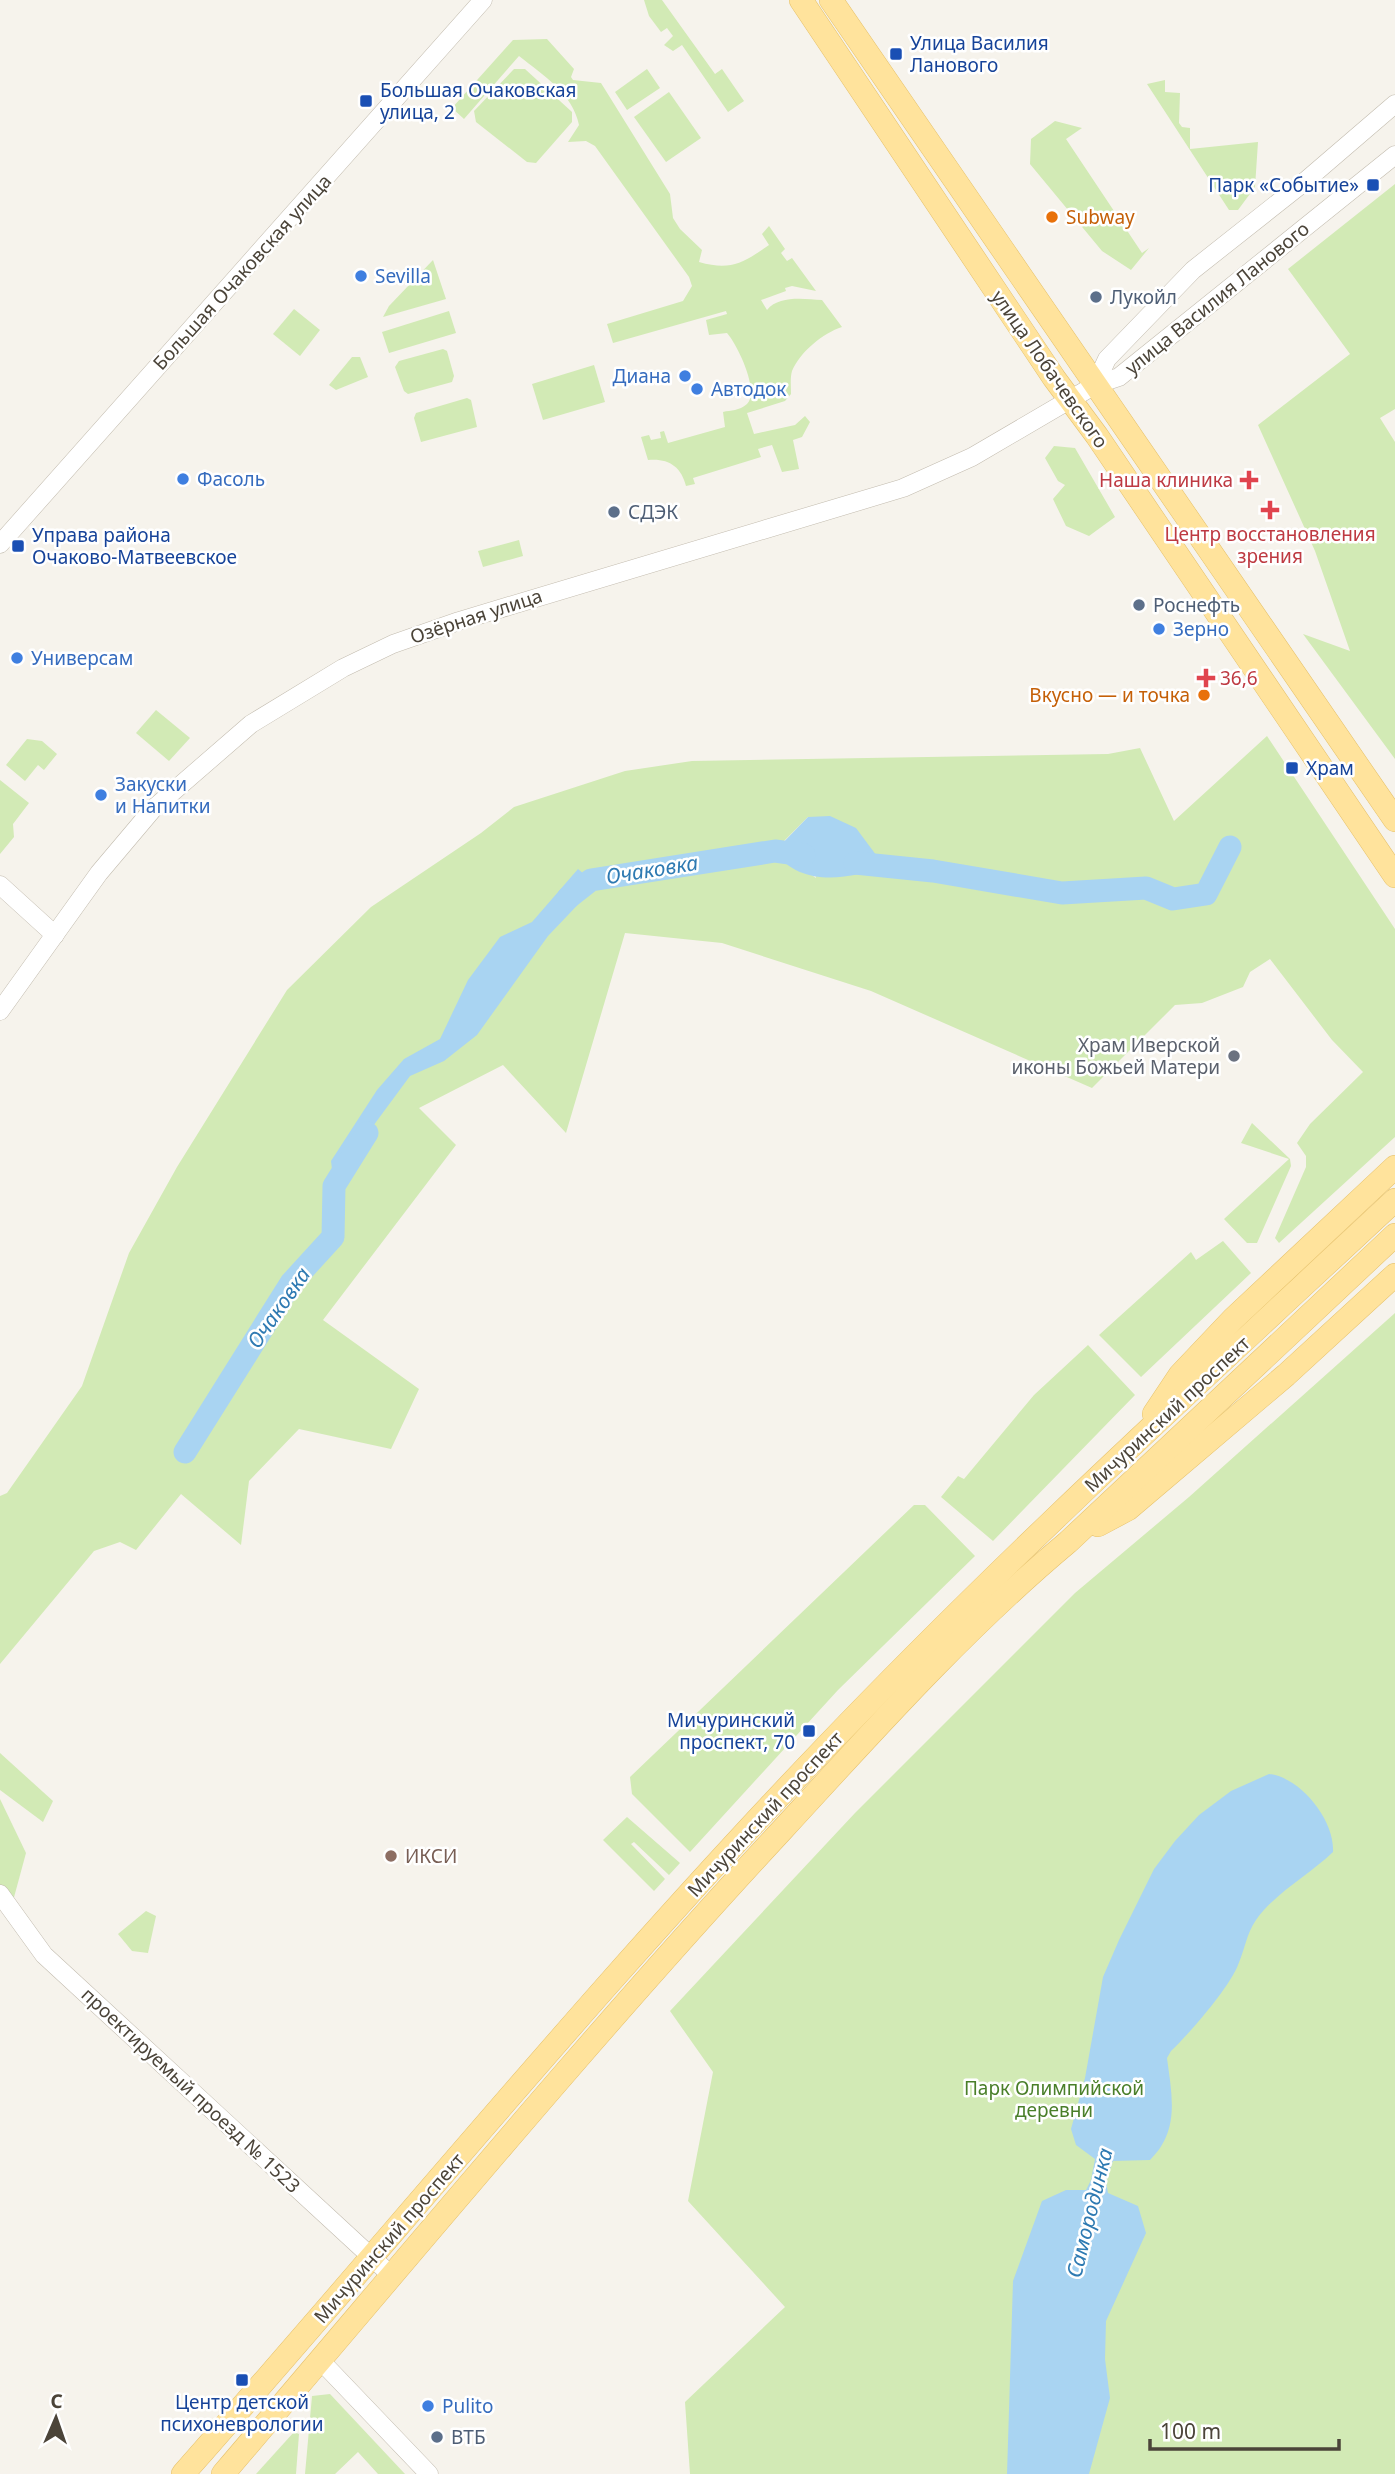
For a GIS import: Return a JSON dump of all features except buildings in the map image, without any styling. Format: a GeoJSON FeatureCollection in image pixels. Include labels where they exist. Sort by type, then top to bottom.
{"type":"FeatureCollection","features":[{"type":"Feature","properties":{"kind":"main road","name":"улица Лобачевского"},"geometry":{"type":"LineString","coordinates":[[801,0],[1070,401],[1395,876]]}},
{"type":"Feature","properties":{"kind":"main road","name":"улица Лобачевского"},"geometry":{"type":"LineString","coordinates":[[831,0],[1395,820]]}},
{"type":"Feature","properties":{"kind":"main road"},"geometry":{"type":"LineString","coordinates":[[1135,1444],[1180,1375],[1233,1319],[1395,1167]]}},
{"type":"Feature","properties":{"kind":"main road","name":"Мичуринский проспект"},"geometry":{"type":"LineString","coordinates":[[183,2474],[631,1958],[819,1754],[1000,1570],[1394,1201]]}},
{"type":"Feature","properties":{"kind":"main road","name":"Мичуринский проспект"},"geometry":{"type":"LineString","coordinates":[[223,2474],[678,1942],[899,1704],[1028,1576],[1068,1542],[1395,1235]]}},
{"type":"Feature","properties":{"kind":"main road"},"geometry":{"type":"LineString","coordinates":[[1068,1542],[1128,1509],[1286,1374],[1395,1275]]}},
{"type":"Feature","properties":{"kind":"street","name":"Большая Очаковская улица"},"geometry":{"type":"LineString","coordinates":[[0,544],[484,0]]}},
{"type":"Feature","properties":{"kind":"street","name":"улица Василия Ланового"},"geometry":{"type":"LineString","coordinates":[[1095,385],[1108,359],[1193,270],[1303,183],[1395,104]]}},
{"type":"Feature","properties":{"kind":"street","name":"улица Василия Ланового"},"geometry":{"type":"LineString","coordinates":[[1095,385],[1119,377],[1395,155]]}},
{"type":"Feature","properties":{"kind":"street","name":"Озёрная улица"},"geometry":{"type":"LineString","coordinates":[[0,1011],[123,841],[174,788],[251,724],[343,668],[393,644],[459,621],[922,481],[972,457],[1095,385]]}},
{"type":"Feature","properties":{"kind":"street"},"geometry":{"type":"LineString","coordinates":[[0,885],[55,935]]}},
{"type":"Feature","properties":{"kind":"street","name":"проектируемый проезд № 1523"},"geometry":{"type":"LineString","coordinates":[[0,1894],[44,1955],[393,2276]]}},
{"type":"Feature","properties":{"kind":"street"},"geometry":{"type":"LineString","coordinates":[[320,2360],[429,2474]]}},
{"type":"Feature","properties":{"kind":"green space"},"geometry":{"type":"Polygon","coordinates":[[[644,0],[662,0],[715,74],[722,69],[744,101],[728,112],[682,45],[673,51],[664,45],[673,36],[667,28],[661,32],[649,16],[644,0]]]}},
{"type":"Feature","properties":{"kind":"green space"},"geometry":{"type":"Polygon","coordinates":[[[547,39],[574,69],[571,77],[573,80],[601,83],[670,194],[673,218],[680,229],[702,250],[699,262],[720,266],[736,264],[752,257],[769,245],[762,234],[769,226],[785,249],[781,253],[787,261],[792,258],[816,291],[792,286],[785,288],[786,291],[761,300],[767,310],[785,300],[822,300],[842,327],[806,350],[792,371],[791,394],[785,401],[747,413],[754,434],[795,425],[805,416],[810,422],[802,437],[793,440],[799,469],[782,472],[772,445],[758,449],[761,457],[693,478],[695,484],[686,486],[681,473],[673,465],[662,460],[648,460],[641,437],[649,435],[651,440],[661,438],[660,432],[664,431],[668,443],[725,427],[723,412],[741,408],[750,398],[749,379],[741,357],[727,333],[709,335],[706,320],[727,314],[726,311],[613,343],[607,324],[683,301],[692,286],[689,277],[595,146],[586,141],[568,142],[579,125],[576,114],[556,86],[519,56],[464,119],[452,108],[513,40],[547,39]]]}},
{"type":"Feature","properties":{"kind":"green space"},"geometry":{"type":"Polygon","coordinates":[[[514,69],[525,69],[572,112],[572,122],[536,163],[527,162],[476,122],[474,111],[514,69]]]}},
{"type":"Feature","properties":{"kind":"green space"},"geometry":{"type":"Polygon","coordinates":[[[647,69],[660,88],[627,110],[615,92],[647,69]]]}},
{"type":"Feature","properties":{"kind":"green space"},"geometry":{"type":"Polygon","coordinates":[[[1165,80],[1165,92],[1180,93],[1179,123],[1182,127],[1190,128],[1190,149],[1258,142],[1255,187],[1238,210],[1229,210],[1147,84],[1165,80]]]}},
{"type":"Feature","properties":{"kind":"green space"},"geometry":{"type":"Polygon","coordinates":[[[669,92],[701,138],[666,162],[634,117],[669,92]]]}},
{"type":"Feature","properties":{"kind":"green space"},"geometry":{"type":"Polygon","coordinates":[[[1055,121],[1082,128],[1066,139],[1142,253],[1149,248],[1131,270],[1102,251],[1030,164],[1031,139],[1055,121]]]}},
{"type":"Feature","properties":{"kind":"green space"},"geometry":{"type":"Polygon","coordinates":[[[1395,184],[1395,409],[1380,418],[1395,442],[1395,759],[1303,634],[1350,651],[1315,551],[1258,425],[1350,354],[1288,269],[1395,184]]]}},
{"type":"Feature","properties":{"kind":"green space"},"geometry":{"type":"Polygon","coordinates":[[[433,260],[446,299],[383,317],[389,306],[433,260]]]}},
{"type":"Feature","properties":{"kind":"green space"},"geometry":{"type":"Polygon","coordinates":[[[294,309],[320,330],[300,356],[273,334],[294,309]]]}},
{"type":"Feature","properties":{"kind":"green space"},"geometry":{"type":"Polygon","coordinates":[[[449,311],[456,333],[389,353],[382,332],[449,311]]]}},
{"type":"Feature","properties":{"kind":"green space"},"geometry":{"type":"Polygon","coordinates":[[[443,349],[447,351],[454,376],[452,382],[408,394],[404,391],[395,367],[399,361],[443,349]]]}},
{"type":"Feature","properties":{"kind":"green space"},"geometry":{"type":"Polygon","coordinates":[[[352,357],[360,357],[368,377],[336,390],[329,385],[352,357]]]}},
{"type":"Feature","properties":{"kind":"green space"},"geometry":{"type":"Polygon","coordinates":[[[594,365],[605,402],[543,420],[532,384],[594,365]]]}},
{"type":"Feature","properties":{"kind":"green space"},"geometry":{"type":"Polygon","coordinates":[[[467,398],[471,400],[477,427],[421,442],[414,418],[416,413],[467,398]]]}},
{"type":"Feature","properties":{"kind":"green space"},"geometry":{"type":"Polygon","coordinates":[[[1054,446],[1075,448],[1115,517],[1089,536],[1066,526],[1053,499],[1065,485],[1058,481],[1045,458],[1054,446]]]}},
{"type":"Feature","properties":{"kind":"green space"},"geometry":{"type":"Polygon","coordinates":[[[519,540],[523,556],[483,567],[478,551],[519,540]]]}},
{"type":"Feature","properties":{"kind":"green space"},"geometry":{"type":"Polygon","coordinates":[[[156,710],[190,738],[169,761],[136,733],[156,710]]]}},
{"type":"Feature","properties":{"kind":"green space"},"geometry":{"type":"Polygon","coordinates":[[[1267,736],[1395,929],[1395,1137],[1279,1243],[1275,1238],[1306,1167],[1306,1156],[1297,1143],[1310,1124],[1363,1072],[1332,1040],[1270,959],[1250,972],[1243,987],[1202,1003],[1175,1005],[1092,1088],[871,991],[722,943],[625,933],[566,1133],[503,1065],[419,1108],[456,1145],[323,1320],[419,1389],[391,1449],[299,1429],[249,1481],[241,1545],[181,1494],[136,1550],[120,1542],[94,1551],[0,1664],[0,1496],[7,1493],[82,1386],[129,1253],[177,1167],[287,990],[371,907],[481,833],[514,807],[625,771],[692,761],[1108,754],[1140,748],[1174,821],[1267,736]],[[808,817],[775,850],[816,878],[808,817]]]}},
{"type":"Feature","properties":{"kind":"green space"},"geometry":{"type":"Polygon","coordinates":[[[27,739],[42,741],[57,754],[44,770],[38,765],[25,781],[6,765],[27,739]]]}},
{"type":"Feature","properties":{"kind":"green space"},"geometry":{"type":"Polygon","coordinates":[[[0,780],[29,803],[13,824],[14,837],[0,854],[0,780]]]}},
{"type":"Feature","properties":{"kind":"green space"},"geometry":{"type":"Polygon","coordinates":[[[1252,1123],[1290,1159],[1291,1166],[1257,1243],[1247,1243],[1224,1219],[1289,1159],[1241,1143],[1252,1123]]]}},
{"type":"Feature","properties":{"kind":"green space"},"geometry":{"type":"Polygon","coordinates":[[[1223,1241],[1251,1273],[1141,1377],[1099,1335],[1191,1252],[1196,1260],[1223,1241]]]}},
{"type":"Feature","properties":{"kind":"green space","name":"Парк Олимпийской деревни"},"geometry":{"type":"Polygon","coordinates":[[[1395,1313],[1395,2474],[690,2474],[685,2402],[785,2307],[688,2201],[713,2072],[670,2011],[855,1813],[1075,1593],[1189,1497],[1395,1313]]]}},
{"type":"Feature","properties":{"kind":"green space"},"geometry":{"type":"Polygon","coordinates":[[[1088,1345],[1135,1395],[993,1541],[941,1497],[958,1476],[964,1479],[1034,1395],[1088,1345]]]}},
{"type":"Feature","properties":{"kind":"green space"},"geometry":{"type":"Polygon","coordinates":[[[914,1505],[925,1505],[975,1556],[838,1690],[690,1852],[632,1794],[630,1777],[914,1505]]]}},
{"type":"Feature","properties":{"kind":"green space"},"geometry":{"type":"Polygon","coordinates":[[[0,1753],[53,1801],[43,1822],[0,1790],[0,1753]]]}},
{"type":"Feature","properties":{"kind":"green space"},"geometry":{"type":"Polygon","coordinates":[[[0,1799],[26,1853],[13,1901],[0,1886],[0,1799]]]}},
{"type":"Feature","properties":{"kind":"green space"},"geometry":{"type":"Polygon","coordinates":[[[627,1817],[680,1863],[669,1875],[634,1842],[631,1844],[665,1879],[654,1891],[603,1840],[627,1817]]]}},
{"type":"Feature","properties":{"kind":"green space"},"geometry":{"type":"Polygon","coordinates":[[[146,1911],[156,1916],[148,1953],[132,1951],[118,1934],[146,1911]]]}},
{"type":"Feature","properties":{"kind":"green space"},"geometry":{"type":"Polygon","coordinates":[[[330,2394],[405,2474],[378,2474],[358,2452],[335,2474],[305,2474],[312,2396],[330,2394]]]}},
{"type":"Feature","properties":{"kind":"green space"},"geometry":{"type":"Polygon","coordinates":[[[294,2432],[299,2434],[296,2474],[256,2474],[294,2432]]]}},
{"type":"Feature","properties":{"kind":"water"},"geometry":{"type":"Polygon","coordinates":[[[830,816],[856,828],[885,867],[841,877],[811,875],[797,871],[785,863],[775,851],[808,817],[830,816]]]}},
{"type":"Feature","properties":{"kind":"water"},"geometry":{"type":"Polygon","coordinates":[[[578,869],[591,880],[589,893],[548,936],[477,1035],[444,1061],[410,1076],[348,1160],[334,1186],[331,1161],[377,1090],[404,1059],[440,1039],[468,980],[500,937],[532,922],[578,869]]]}},
{"type":"Feature","properties":{"kind":"water","name":"Самородинка"},"geometry":{"type":"Polygon","coordinates":[[[1269,1774],[1292,1783],[1313,1802],[1328,1827],[1333,1852],[1264,1910],[1253,1926],[1238,1965],[1226,1986],[1171,2051],[1167,2058],[1172,2112],[1170,2125],[1160,2149],[1150,2160],[1113,2161],[1106,2181],[1108,2193],[1138,2206],[1146,2233],[1106,2321],[1105,2359],[1110,2398],[1089,2474],[1007,2474],[1013,2281],[1042,2201],[1066,2190],[1086,2190],[1091,2180],[1095,2159],[1076,2145],[1071,2129],[1085,2078],[1103,1977],[1154,1869],[1175,1841],[1199,1815],[1231,1791],[1269,1774]]]}},
{"type":"Feature","properties":{"kind":"waterway","name":"Очаковка"},"geometry":{"type":"LineString","coordinates":[[855,863],[933,871],[1062,893],[1146,888],[1173,899],[1206,894],[1230,847]]}},
{"type":"Feature","properties":{"kind":"waterway","name":"Очаковка"},"geometry":{"type":"LineString","coordinates":[[568,898],[591,880],[775,851],[804,855]]}},
{"type":"Feature","properties":{"kind":"waterway","name":"Очаковка"},"geometry":{"type":"LineString","coordinates":[[185,1452],[291,1283],[333,1237],[334,1186],[367,1133]]}},
{"type":"Feature","properties":{"kind":"place","name":"Улица Василия Ланового"},"geometry":{"type":"Point","coordinates":[896,54]}},
{"type":"Feature","properties":{"kind":"place","name":"Большая Очаковская улица, 2"},"geometry":{"type":"Point","coordinates":[366,101]}},
{"type":"Feature","properties":{"kind":"place","name":"Парк «Событие»"},"geometry":{"type":"Point","coordinates":[1373,185]}},
{"type":"Feature","properties":{"kind":"place","name":"Subway"},"geometry":{"type":"Point","coordinates":[1052,217]}},
{"type":"Feature","properties":{"kind":"place","name":"Sevilla"},"geometry":{"type":"Point","coordinates":[361,276]}},
{"type":"Feature","properties":{"kind":"place","name":"Лукойл"},"geometry":{"type":"Point","coordinates":[1096,297]}},
{"type":"Feature","properties":{"kind":"place","name":"Диана"},"geometry":{"type":"Point","coordinates":[685,376]}},
{"type":"Feature","properties":{"kind":"place","name":"Автодок"},"geometry":{"type":"Point","coordinates":[697,389]}},
{"type":"Feature","properties":{"kind":"place","name":"Фасоль"},"geometry":{"type":"Point","coordinates":[183,479]}},
{"type":"Feature","properties":{"kind":"place","name":"Наша клиника"},"geometry":{"type":"Point","coordinates":[1249,480]}},
{"type":"Feature","properties":{"kind":"place","name":"Центр восстановления зрения"},"geometry":{"type":"Point","coordinates":[1270,510]}},
{"type":"Feature","properties":{"kind":"place","name":"СДЭК"},"geometry":{"type":"Point","coordinates":[614,512]}},
{"type":"Feature","properties":{"kind":"place","name":"Управа района Очаково-Матвеевское"},"geometry":{"type":"Point","coordinates":[18,546]}},
{"type":"Feature","properties":{"kind":"place","name":"Роснефть"},"geometry":{"type":"Point","coordinates":[1139,605]}},
{"type":"Feature","properties":{"kind":"place","name":"Зерно"},"geometry":{"type":"Point","coordinates":[1159,629]}},
{"type":"Feature","properties":{"kind":"place","name":"Универсам"},"geometry":{"type":"Point","coordinates":[17,658]}},
{"type":"Feature","properties":{"kind":"place","name":"36,6"},"geometry":{"type":"Point","coordinates":[1206,678]}},
{"type":"Feature","properties":{"kind":"place","name":"Вкусно — и точка"},"geometry":{"type":"Point","coordinates":[1204,695]}},
{"type":"Feature","properties":{"kind":"place","name":"Храм"},"geometry":{"type":"Point","coordinates":[1292,768]}},
{"type":"Feature","properties":{"kind":"place","name":"Закуски и Напитки"},"geometry":{"type":"Point","coordinates":[101,795]}},
{"type":"Feature","properties":{"kind":"place","name":"Храм Иверской иконы Божьей Матери"},"geometry":{"type":"Point","coordinates":[1234,1056]}},
{"type":"Feature","properties":{"kind":"place","name":"Мичуринский проспект, 70"},"geometry":{"type":"Point","coordinates":[809,1731]}},
{"type":"Feature","properties":{"kind":"place","name":"ИКСИ"},"geometry":{"type":"Point","coordinates":[391,1856]}},
{"type":"Feature","properties":{"kind":"place","name":"Центр детской психоневрологии"},"geometry":{"type":"Point","coordinates":[242,2380]}},
{"type":"Feature","properties":{"kind":"place","name":"Pulito"},"geometry":{"type":"Point","coordinates":[428,2406]}},
{"type":"Feature","properties":{"kind":"place","name":"ВТБ"},"geometry":{"type":"Point","coordinates":[437,2437]}}]}
